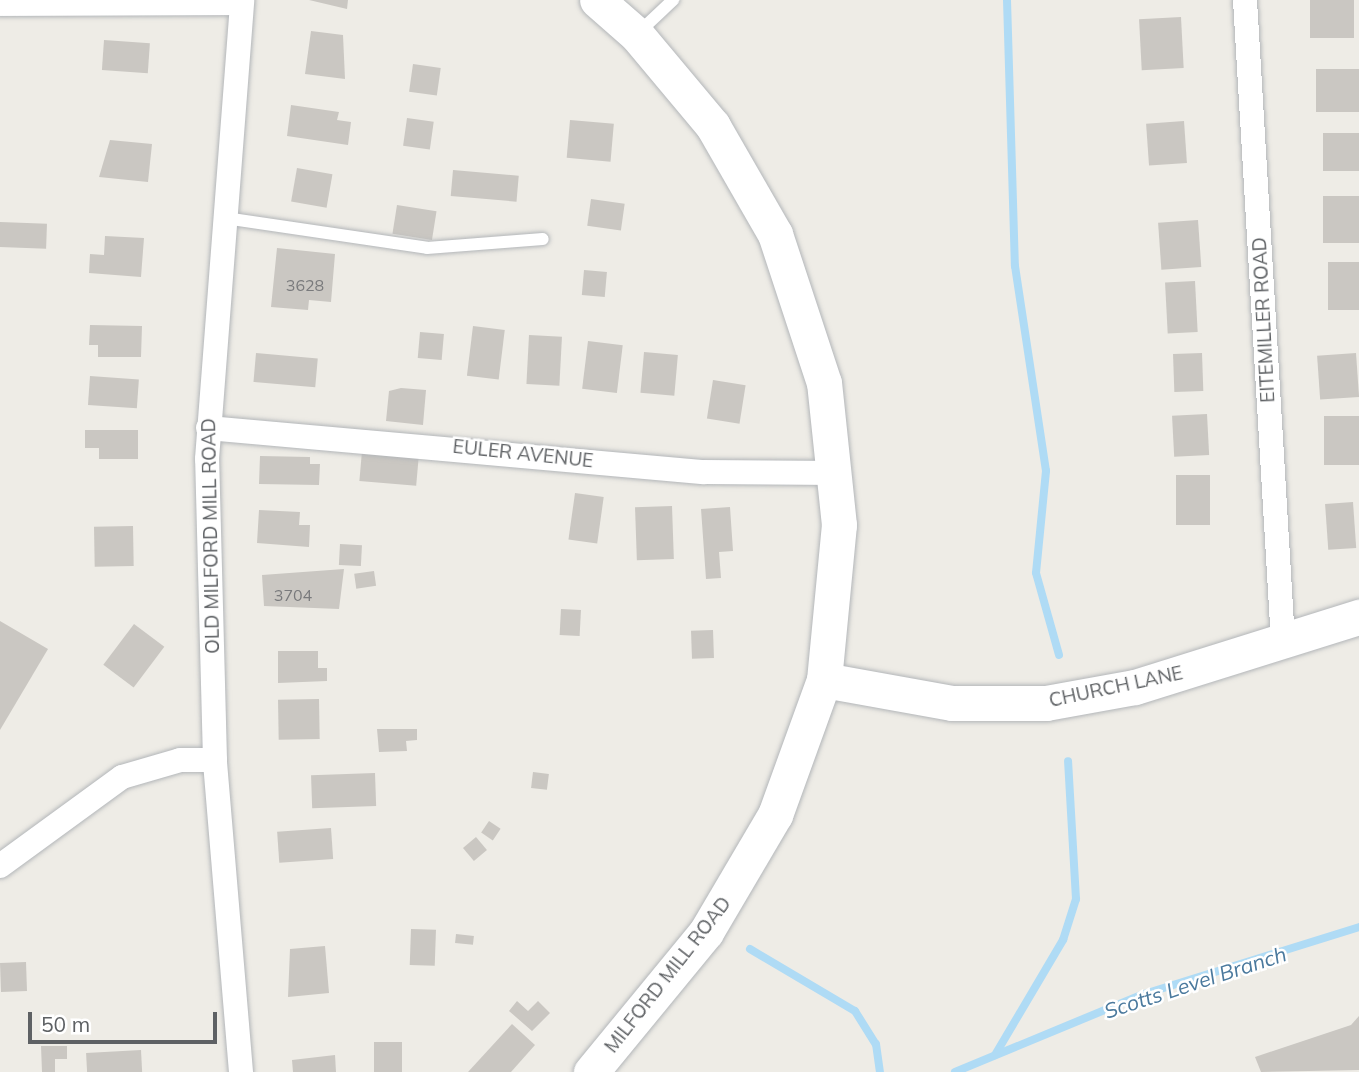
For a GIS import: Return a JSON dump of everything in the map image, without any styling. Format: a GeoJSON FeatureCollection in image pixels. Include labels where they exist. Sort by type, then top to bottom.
{"type":"FeatureCollection","features":[{"type":"Feature","properties":{"kind":"main road","name":"MILFORD MILL ROAD"},"geometry":{"type":"LineString","coordinates":[[591,1072],[736,890],[789,783],[824,680],[836,595],[838,473],[810,329],[775,234],[713,126],[637,34],[597,0]]}},
{"type":"Feature","properties":{"kind":"main road","name":"CHURCH LANE"},"geometry":{"type":"LineString","coordinates":[[824,680],[952,703],[1045,703],[1135,687],[1359,617]]}},
{"type":"Feature","properties":{"kind":"street","name":"EITEMILLER ROAD"},"geometry":{"type":"LineString","coordinates":[[1245,0],[1283,641]]}},
{"type":"Feature","properties":{"kind":"street"},"geometry":{"type":"LineString","coordinates":[[0,4],[242,2]]}},
{"type":"Feature","properties":{"kind":"street","name":"OLD MILFORD MILL ROAD"},"geometry":{"type":"LineString","coordinates":[[242,2],[208,428],[215,760],[242,1072]]}},
{"type":"Feature","properties":{"kind":"street","name":"EULER AVENUE"},"geometry":{"type":"LineString","coordinates":[[208,428],[704,472],[838,473]]}},
{"type":"Feature","properties":{"kind":"street"},"geometry":{"type":"LineString","coordinates":[[0,866],[122,777],[180,760],[215,760]]}},
{"type":"Feature","properties":{"kind":"lane"},"geometry":{"type":"LineString","coordinates":[[637,34],[673,0]]}},
{"type":"Feature","properties":{"kind":"lane"},"geometry":{"type":"LineString","coordinates":[[225,218],[427,247],[543,239]]}},
{"type":"Feature","properties":{"kind":"building"},"geometry":{"type":"Polygon","coordinates":[[[309,0],[348,0],[347,9],[309,0]]]}},
{"type":"Feature","properties":{"kind":"building"},"geometry":{"type":"Polygon","coordinates":[[[1310,0],[1354,0],[1354,38],[1310,38],[1310,0]]]}},
{"type":"Feature","properties":{"kind":"building"},"geometry":{"type":"Polygon","coordinates":[[[1181,17],[1184,68],[1142,70],[1139,19],[1181,17]]]}},
{"type":"Feature","properties":{"kind":"building"},"geometry":{"type":"Polygon","coordinates":[[[311,31],[343,35],[345,79],[305,74],[311,31]]]}},
{"type":"Feature","properties":{"kind":"building"},"geometry":{"type":"Polygon","coordinates":[[[104,40],[150,43],[148,73],[102,70],[104,40]]]}},
{"type":"Feature","properties":{"kind":"building"},"geometry":{"type":"Polygon","coordinates":[[[413,64],[441,68],[437,96],[409,92],[413,64]]]}},
{"type":"Feature","properties":{"kind":"building"},"geometry":{"type":"Polygon","coordinates":[[[1316,69],[1359,69],[1359,112],[1316,112],[1316,69]]]}},
{"type":"Feature","properties":{"kind":"building"},"geometry":{"type":"Polygon","coordinates":[[[291,105],[339,112],[337,120],[351,122],[348,145],[287,136],[291,105]]]}},
{"type":"Feature","properties":{"kind":"building"},"geometry":{"type":"Polygon","coordinates":[[[407,118],[434,122],[430,149],[403,146],[407,118]]]}},
{"type":"Feature","properties":{"kind":"building"},"geometry":{"type":"Polygon","coordinates":[[[570,120],[614,124],[611,162],[567,158],[570,120]]]}},
{"type":"Feature","properties":{"kind":"building"},"geometry":{"type":"Polygon","coordinates":[[[1184,121],[1187,163],[1149,166],[1146,124],[1184,121]]]}},
{"type":"Feature","properties":{"kind":"building"},"geometry":{"type":"Polygon","coordinates":[[[1323,133],[1359,133],[1359,171],[1323,171],[1323,133]]]}},
{"type":"Feature","properties":{"kind":"building"},"geometry":{"type":"Polygon","coordinates":[[[110,140],[152,144],[148,182],[99,177],[110,140]]]}},
{"type":"Feature","properties":{"kind":"building"},"geometry":{"type":"Polygon","coordinates":[[[297,168],[332,174],[327,208],[291,201],[297,168]]]}},
{"type":"Feature","properties":{"kind":"building"},"geometry":{"type":"Polygon","coordinates":[[[453,170],[519,176],[516,202],[451,196],[453,170]]]}},
{"type":"Feature","properties":{"kind":"building"},"geometry":{"type":"Polygon","coordinates":[[[1323,196],[1359,196],[1359,243],[1323,243],[1323,196]]]}},
{"type":"Feature","properties":{"kind":"building"},"geometry":{"type":"Polygon","coordinates":[[[591,199],[625,204],[621,230],[587,226],[591,199]]]}},
{"type":"Feature","properties":{"kind":"building"},"geometry":{"type":"Polygon","coordinates":[[[397,205],[437,211],[432,240],[392,234],[397,205]]]}},
{"type":"Feature","properties":{"kind":"building"},"geometry":{"type":"Polygon","coordinates":[[[1198,220],[1201,267],[1161,270],[1158,223],[1198,220]]]}},
{"type":"Feature","properties":{"kind":"building"},"geometry":{"type":"Polygon","coordinates":[[[0,222],[47,224],[46,249],[0,247],[0,222]]]}},
{"type":"Feature","properties":{"kind":"building"},"geometry":{"type":"Polygon","coordinates":[[[105,236],[144,238],[141,277],[89,273],[90,254],[104,255],[105,236]]]}},
{"type":"Feature","properties":{"kind":"building"},"geometry":{"type":"Polygon","coordinates":[[[277,248],[335,254],[331,302],[309,300],[308,310],[271,307],[277,248]]]}},
{"type":"Feature","properties":{"kind":"building"},"geometry":{"type":"Polygon","coordinates":[[[1328,262],[1359,262],[1359,310],[1328,310],[1328,262]]]}},
{"type":"Feature","properties":{"kind":"building"},"geometry":{"type":"Polygon","coordinates":[[[584,270],[607,272],[605,297],[582,295],[584,270]]]}},
{"type":"Feature","properties":{"kind":"building"},"geometry":{"type":"Polygon","coordinates":[[[1195,281],[1198,332],[1168,334],[1165,283],[1195,281]]]}},
{"type":"Feature","properties":{"kind":"building"},"geometry":{"type":"Polygon","coordinates":[[[90,325],[142,326],[141,357],[98,357],[98,345],[89,345],[90,325]]]}},
{"type":"Feature","properties":{"kind":"building"},"geometry":{"type":"Polygon","coordinates":[[[473,326],[505,330],[499,380],[467,376],[473,326]]]}},
{"type":"Feature","properties":{"kind":"building"},"geometry":{"type":"Polygon","coordinates":[[[420,332],[444,334],[442,360],[418,358],[420,332]]]}},
{"type":"Feature","properties":{"kind":"building"},"geometry":{"type":"Polygon","coordinates":[[[529,335],[562,337],[559,386],[526,384],[529,335]]]}},
{"type":"Feature","properties":{"kind":"building"},"geometry":{"type":"Polygon","coordinates":[[[588,341],[623,345],[617,393],[582,389],[588,341]]]}},
{"type":"Feature","properties":{"kind":"building"},"geometry":{"type":"Polygon","coordinates":[[[644,352],[678,355],[674,396],[640,393],[644,352]]]}},
{"type":"Feature","properties":{"kind":"building"},"geometry":{"type":"Polygon","coordinates":[[[256,353],[318,358],[315,387],[253,382],[256,353]]]}},
{"type":"Feature","properties":{"kind":"building"},"geometry":{"type":"Polygon","coordinates":[[[1202,353],[1203,391],[1174,392],[1173,354],[1202,353]]]}},
{"type":"Feature","properties":{"kind":"building"},"geometry":{"type":"Polygon","coordinates":[[[1356,353],[1359,397],[1320,400],[1317,356],[1356,353]]]}},
{"type":"Feature","properties":{"kind":"building"},"geometry":{"type":"Polygon","coordinates":[[[90,376],[139,379],[137,408],[88,405],[90,376]]]}},
{"type":"Feature","properties":{"kind":"building"},"geometry":{"type":"Polygon","coordinates":[[[713,380],[746,385],[739,424],[707,419],[713,380]]]}},
{"type":"Feature","properties":{"kind":"building"},"geometry":{"type":"Polygon","coordinates":[[[401,388],[426,390],[423,425],[386,421],[389,391],[401,388]]]}},
{"type":"Feature","properties":{"kind":"building"},"geometry":{"type":"Polygon","coordinates":[[[1207,414],[1209,455],[1174,457],[1172,416],[1207,414]]]}},
{"type":"Feature","properties":{"kind":"building"},"geometry":{"type":"Polygon","coordinates":[[[1324,416],[1359,416],[1359,465],[1324,465],[1324,416]]]}},
{"type":"Feature","properties":{"kind":"building"},"geometry":{"type":"Polygon","coordinates":[[[85,430],[138,430],[138,459],[99,459],[99,448],[85,448],[85,430]]]}},
{"type":"Feature","properties":{"kind":"building"},"geometry":{"type":"Polygon","coordinates":[[[362,451],[419,456],[416,486],[359,481],[362,451]]]}},
{"type":"Feature","properties":{"kind":"building"},"geometry":{"type":"Polygon","coordinates":[[[260,456],[310,457],[310,464],[320,464],[319,485],[259,484],[260,456]]]}},
{"type":"Feature","properties":{"kind":"building"},"geometry":{"type":"Polygon","coordinates":[[[1176,475],[1210,475],[1210,525],[1176,525],[1176,475]]]}},
{"type":"Feature","properties":{"kind":"building"},"geometry":{"type":"Polygon","coordinates":[[[575,493],[604,497],[597,544],[568,540],[575,493]]]}},
{"type":"Feature","properties":{"kind":"building"},"geometry":{"type":"Polygon","coordinates":[[[1353,502],[1356,548],[1328,550],[1325,504],[1353,502]]]}},
{"type":"Feature","properties":{"kind":"building"},"geometry":{"type":"Polygon","coordinates":[[[672,506],[674,559],[637,560],[635,507],[672,506]]]}},
{"type":"Feature","properties":{"kind":"building"},"geometry":{"type":"Polygon","coordinates":[[[730,507],[733,551],[719,552],[721,578],[706,579],[701,509],[730,507]]]}},
{"type":"Feature","properties":{"kind":"building"},"geometry":{"type":"Polygon","coordinates":[[[259,510],[300,512],[299,525],[310,525],[309,547],[257,543],[259,510]]]}},
{"type":"Feature","properties":{"kind":"building"},"geometry":{"type":"Polygon","coordinates":[[[133,526],[134,566],[95,567],[94,527],[133,526]]]}},
{"type":"Feature","properties":{"kind":"building"},"geometry":{"type":"Polygon","coordinates":[[[340,544],[362,545],[361,566],[339,565],[340,544]]]}},
{"type":"Feature","properties":{"kind":"building"},"geometry":{"type":"Polygon","coordinates":[[[344,569],[339,609],[264,606],[262,575],[344,569]]]}},
{"type":"Feature","properties":{"kind":"building"},"geometry":{"type":"Polygon","coordinates":[[[374,571],[376,586],[356,589],[354,574],[374,571]]]}},
{"type":"Feature","properties":{"kind":"building"},"geometry":{"type":"Polygon","coordinates":[[[561,609],[581,610],[580,636],[560,635],[561,609]]]}},
{"type":"Feature","properties":{"kind":"building"},"geometry":{"type":"Polygon","coordinates":[[[0,621],[48,649],[0,730],[0,621]]]}},
{"type":"Feature","properties":{"kind":"building"},"geometry":{"type":"Polygon","coordinates":[[[134,624],[164,647],[134,688],[103,665],[134,624]]]}},
{"type":"Feature","properties":{"kind":"building"},"geometry":{"type":"Polygon","coordinates":[[[713,630],[714,658],[692,659],[691,631],[713,630]]]}},
{"type":"Feature","properties":{"kind":"building"},"geometry":{"type":"Polygon","coordinates":[[[278,651],[318,651],[318,668],[327,668],[327,681],[278,683],[278,651]]]}},
{"type":"Feature","properties":{"kind":"building"},"geometry":{"type":"Polygon","coordinates":[[[319,699],[320,739],[279,740],[278,700],[319,699]]]}},
{"type":"Feature","properties":{"kind":"building"},"geometry":{"type":"Polygon","coordinates":[[[377,729],[417,729],[417,740],[406,741],[407,751],[379,752],[377,729]]]}},
{"type":"Feature","properties":{"kind":"building"},"geometry":{"type":"Polygon","coordinates":[[[533,772],[549,774],[547,790],[531,788],[533,772]]]}},
{"type":"Feature","properties":{"kind":"building"},"geometry":{"type":"Polygon","coordinates":[[[375,773],[376,806],[312,808],[311,775],[375,773]]]}},
{"type":"Feature","properties":{"kind":"building"},"geometry":{"type":"Polygon","coordinates":[[[489,821],[501,829],[493,840],[481,833],[489,821]]]}},
{"type":"Feature","properties":{"kind":"building"},"geometry":{"type":"Polygon","coordinates":[[[331,828],[333,859],[279,863],[277,832],[331,828]]]}},
{"type":"Feature","properties":{"kind":"building"},"geometry":{"type":"Polygon","coordinates":[[[476,837],[487,850],[474,861],[463,848],[476,837]]]}},
{"type":"Feature","properties":{"kind":"building"},"geometry":{"type":"Polygon","coordinates":[[[411,929],[436,930],[435,966],[410,965],[411,929]]]}},
{"type":"Feature","properties":{"kind":"building"},"geometry":{"type":"Polygon","coordinates":[[[456,934],[474,936],[473,945],[455,943],[456,934]]]}},
{"type":"Feature","properties":{"kind":"building"},"geometry":{"type":"Polygon","coordinates":[[[325,946],[329,993],[288,997],[290,949],[325,946]]]}},
{"type":"Feature","properties":{"kind":"building"},"geometry":{"type":"Polygon","coordinates":[[[26,962],[27,991],[1,992],[0,963],[26,962]]]}},
{"type":"Feature","properties":{"kind":"building"},"geometry":{"type":"Polygon","coordinates":[[[517,1001],[528,1011],[538,1001],[550,1013],[532,1031],[509,1011],[517,1001]]]}},
{"type":"Feature","properties":{"kind":"building"},"geometry":{"type":"Polygon","coordinates":[[[1359,1016],[1359,1070],[1261,1072],[1255,1057],[1351,1025],[1359,1016]]]}},
{"type":"Feature","properties":{"kind":"building"},"geometry":{"type":"Polygon","coordinates":[[[512,1024],[535,1045],[511,1072],[468,1072],[512,1024]]]}},
{"type":"Feature","properties":{"kind":"building"},"geometry":{"type":"Polygon","coordinates":[[[374,1042],[402,1042],[402,1072],[374,1072],[374,1042]]]}},
{"type":"Feature","properties":{"kind":"building"},"geometry":{"type":"Polygon","coordinates":[[[41,1046],[67,1046],[67,1059],[55,1059],[55,1072],[42,1072],[41,1046]]]}},
{"type":"Feature","properties":{"kind":"building"},"geometry":{"type":"Polygon","coordinates":[[[141,1050],[142,1072],[87,1072],[86,1053],[141,1050]]]}},
{"type":"Feature","properties":{"kind":"building"},"geometry":{"type":"Polygon","coordinates":[[[335,1055],[336,1072],[293,1072],[292,1060],[335,1055]]]}},
{"type":"Feature","properties":{"kind":"waterway"},"geometry":{"type":"LineString","coordinates":[[1007,0],[1015,266],[1046,471],[1036,573],[1059,655]]}},
{"type":"Feature","properties":{"kind":"waterway"},"geometry":{"type":"LineString","coordinates":[[995,1055],[1063,940],[1076,899],[1068,761]]}},
{"type":"Feature","properties":{"kind":"waterway","name":"Scotts Level Branch"},"geometry":{"type":"LineString","coordinates":[[955,1072],[1141,995],[1359,927]]}},
{"type":"Feature","properties":{"kind":"waterway"},"geometry":{"type":"LineString","coordinates":[[750,949],[855,1011],[876,1044],[880,1072]]}}]}
